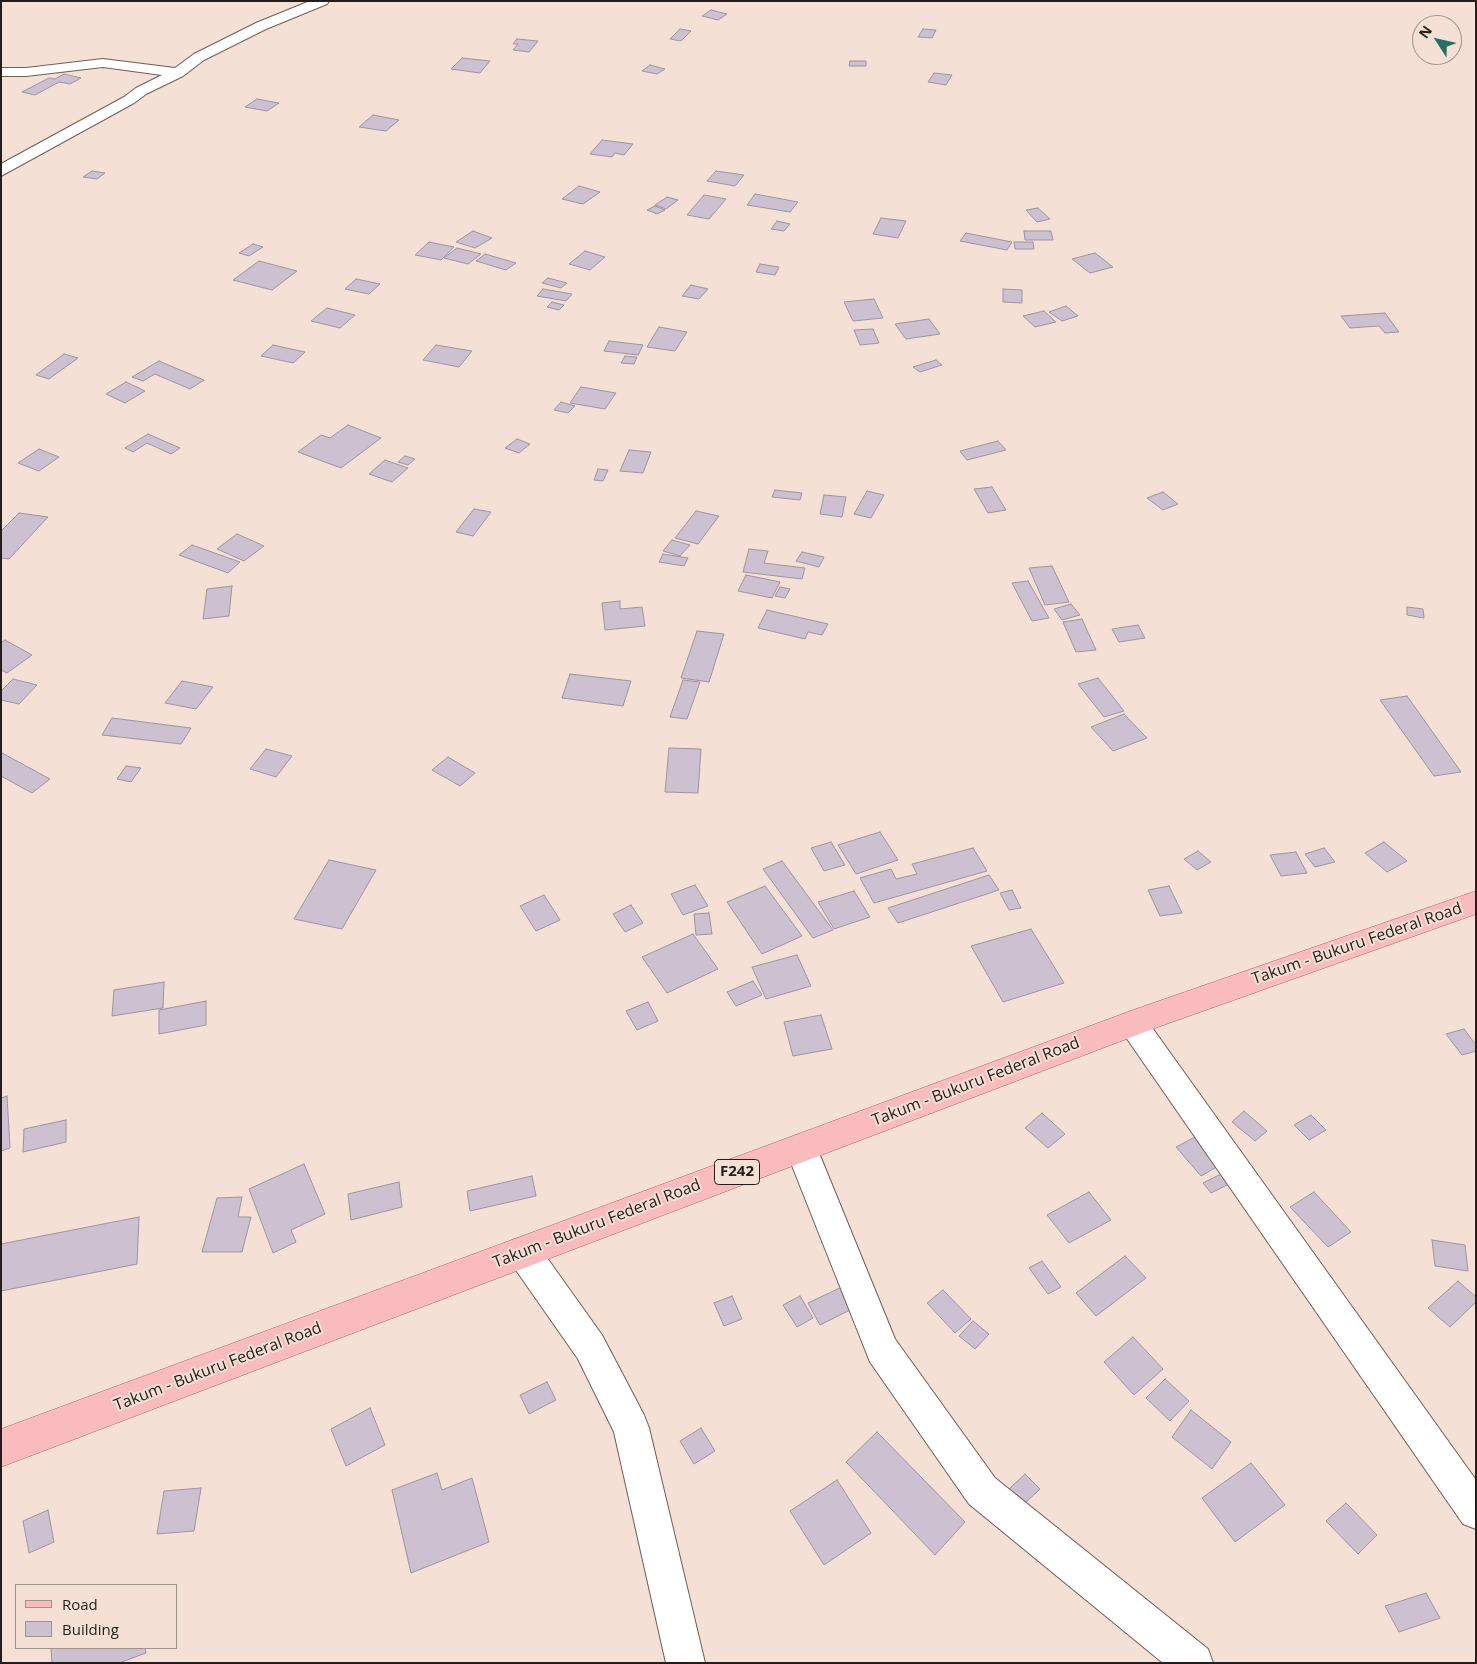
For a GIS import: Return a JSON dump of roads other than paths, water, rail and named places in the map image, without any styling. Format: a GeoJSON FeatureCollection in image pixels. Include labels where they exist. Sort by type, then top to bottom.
{"type":"FeatureCollection","features":[{"type":"Feature","properties":{"kind":"main road","name":"Takum - Bukuru Federal Road"},"geometry":{"type":"LineString","coordinates":[[1,1448],[1133,1024],[1476,902]]}},
{"type":"Feature","properties":{"kind":"street"},"geometry":{"type":"LineString","coordinates":[[1,171],[129,100],[141,91],[178,73],[208,52],[261,26],[322,1]]}},
{"type":"Feature","properties":{"kind":"street"},"geometry":{"type":"LineString","coordinates":[[1,72],[26,72],[103,63],[178,73]]}},
{"type":"Feature","properties":{"kind":"street"},"geometry":{"type":"LineString","coordinates":[[1133,1024],[1476,1512]]}},
{"type":"Feature","properties":{"kind":"street"},"geometry":{"type":"LineString","coordinates":[[800,1148],[882,1350],[982,1492],[1194,1663]]}},
{"type":"Feature","properties":{"kind":"street"},"geometry":{"type":"LineString","coordinates":[[523,1252],[590,1347],[631,1428],[686,1663]]}}]}
